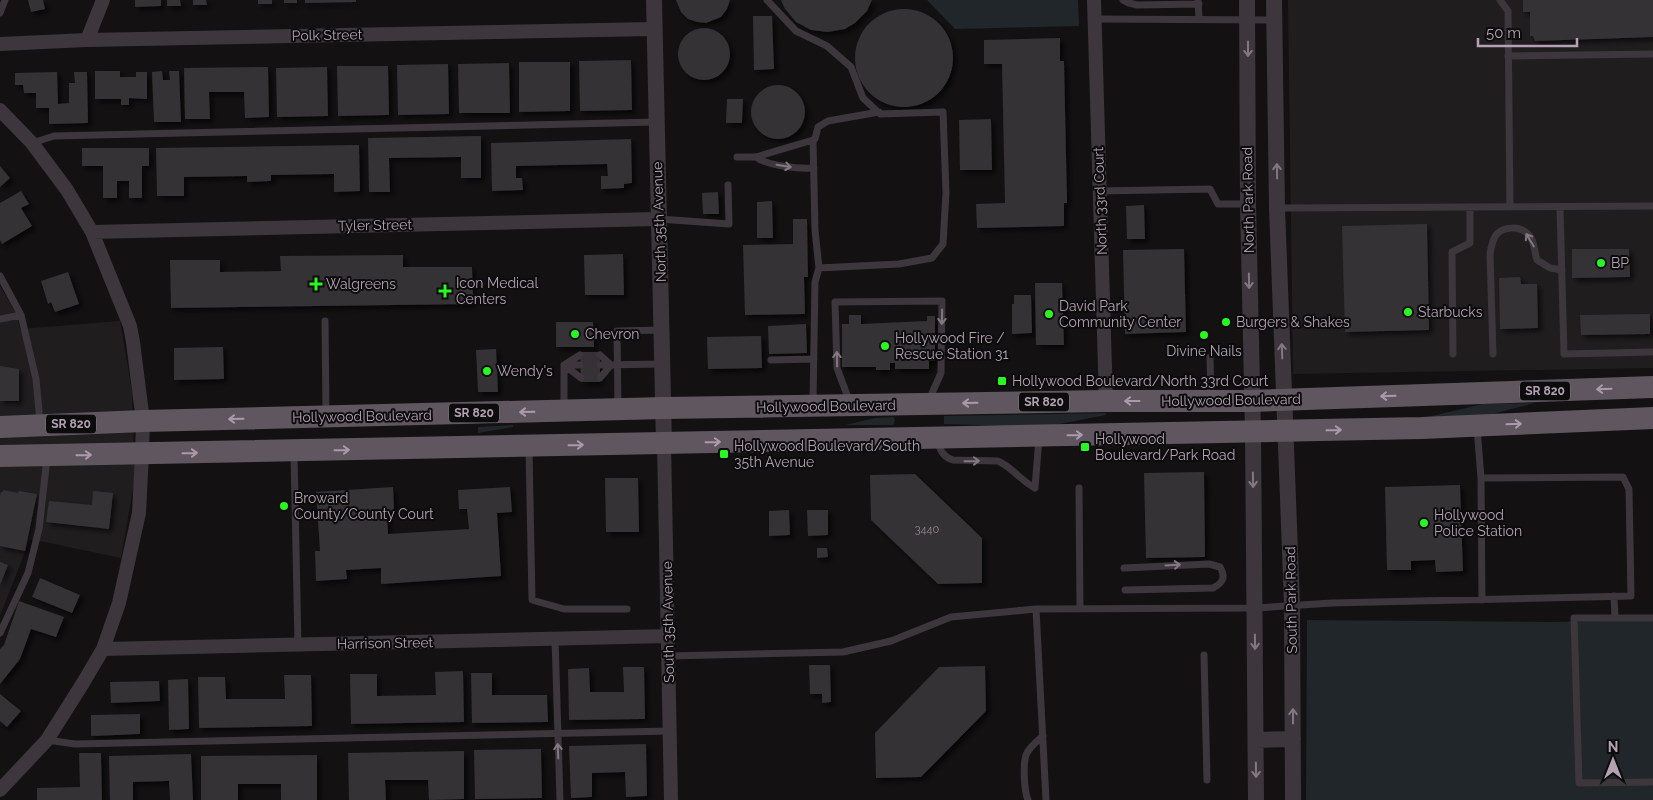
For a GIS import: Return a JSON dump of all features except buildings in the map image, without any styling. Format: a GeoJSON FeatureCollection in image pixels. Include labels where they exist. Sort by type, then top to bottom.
{"type":"FeatureCollection","features":[{"type":"Feature","properties":{"kind":"highway","name":"Hollywood Boulevard"},"geometry":{"type":"LineString","coordinates":[[0,427],[143,421],[664,408],[1106,401],[1251,401],[1653,387]]}},
{"type":"Feature","properties":{"kind":"highway"},"geometry":{"type":"LineString","coordinates":[[0,456],[1477,426],[1653,418]]}},
{"type":"Feature","properties":{"kind":"street"},"geometry":{"type":"LineString","coordinates":[[87,40],[103,0]]}},
{"type":"Feature","properties":{"kind":"street","name":"North 35th Avenue"},"geometry":{"type":"LineString","coordinates":[[654,0],[664,443]]}},
{"type":"Feature","properties":{"kind":"street","name":"North 33rd Court"},"geometry":{"type":"LineString","coordinates":[[1094,0],[1106,401]]}},
{"type":"Feature","properties":{"kind":"street","name":"North Park Road"},"geometry":{"type":"LineString","coordinates":[[1247,0],[1251,401]]}},
{"type":"Feature","properties":{"kind":"street"},"geometry":{"type":"LineString","coordinates":[[1274,0],[1277,208],[1283,400]]}},
{"type":"Feature","properties":{"kind":"street","name":"Polk Street"},"geometry":{"type":"LineString","coordinates":[[0,44],[87,40],[654,29]]}},
{"type":"Feature","properties":{"kind":"street"},"geometry":{"type":"LineString","coordinates":[[0,110],[32,143],[67,190],[92,232],[130,326],[143,421],[137,522],[119,603],[103,650],[46,740],[0,790]]}},
{"type":"Feature","properties":{"kind":"street","name":"Tyler Street"},"geometry":{"type":"LineString","coordinates":[[92,232],[658,219]]}},
{"type":"Feature","properties":{"kind":"street","name":"South Park Road"},"geometry":{"type":"LineString","coordinates":[[1283,400],[1292,605],[1293,800]]}},
{"type":"Feature","properties":{"kind":"street"},"geometry":{"type":"LineString","coordinates":[[1251,401],[1253,431],[1256,800]]}},
{"type":"Feature","properties":{"kind":"street","name":"South 35th Avenue"},"geometry":{"type":"LineString","coordinates":[[664,443],[671,800]]}},
{"type":"Feature","properties":{"kind":"street","name":"Harrison Street"},"geometry":{"type":"LineString","coordinates":[[103,650],[668,636]]}},
{"type":"Feature","properties":{"kind":"street"},"geometry":{"type":"LineString","coordinates":[[1256,740],[1293,740]]}},
{"type":"Feature","properties":{"kind":"lane"},"geometry":{"type":"LineString","coordinates":[[0,13],[5,0]]}},
{"type":"Feature","properties":{"kind":"lane"},"geometry":{"type":"LineString","coordinates":[[767,0],[796,31],[827,46],[851,67],[864,98],[880,114],[943,112],[946,193],[943,244],[932,258],[899,264],[819,268]]}},
{"type":"Feature","properties":{"kind":"lane"},"geometry":{"type":"LineString","coordinates":[[1123,0],[1128,4],[1138,5],[1198,2],[1199,19]]}},
{"type":"Feature","properties":{"kind":"lane"},"geometry":{"type":"LineString","coordinates":[[1500,0],[1508,11],[1510,207]]}},
{"type":"Feature","properties":{"kind":"lane"},"geometry":{"type":"LineString","coordinates":[[1094,19],[1274,20]]}},
{"type":"Feature","properties":{"kind":"lane"},"geometry":{"type":"LineString","coordinates":[[1508,56],[1653,54]]}},
{"type":"Feature","properties":{"kind":"lane"},"geometry":{"type":"LineString","coordinates":[[813,406],[815,282],[819,268],[815,230],[813,140],[815,139],[818,127],[828,121],[879,112]]}},
{"type":"Feature","properties":{"kind":"lane"},"geometry":{"type":"LineString","coordinates":[[32,143],[54,136],[656,122]]}},
{"type":"Feature","properties":{"kind":"lane"},"geometry":{"type":"LineString","coordinates":[[737,158],[756,157],[813,140]]}},
{"type":"Feature","properties":{"kind":"lane"},"geometry":{"type":"LineString","coordinates":[[756,157],[762,162],[798,169],[814,168]]}},
{"type":"Feature","properties":{"kind":"lane"},"geometry":{"type":"LineString","coordinates":[[658,219],[729,224],[728,185]]}},
{"type":"Feature","properties":{"kind":"lane"},"geometry":{"type":"LineString","coordinates":[[1100,191],[1210,189],[1218,204],[1248,204]]}},
{"type":"Feature","properties":{"kind":"lane"},"geometry":{"type":"LineString","coordinates":[[1277,208],[1653,206]]}},
{"type":"Feature","properties":{"kind":"lane"},"geometry":{"type":"LineString","coordinates":[[1453,354],[1452,252],[1470,243],[1470,207]]}},
{"type":"Feature","properties":{"kind":"lane"},"geometry":{"type":"LineString","coordinates":[[1560,207],[1564,354],[1653,352]]}},
{"type":"Feature","properties":{"kind":"lane"},"geometry":{"type":"LineString","coordinates":[[1493,354],[1490,254],[1496,235],[1506,229],[1522,230],[1528,234],[1533,242],[1538,260],[1542,264],[1550,268],[1562,270]]}},
{"type":"Feature","properties":{"kind":"lane"},"geometry":{"type":"LineString","coordinates":[[0,276],[21,316],[36,379],[40,425]]}},
{"type":"Feature","properties":{"kind":"lane"},"geometry":{"type":"LineString","coordinates":[[851,405],[837,368],[836,302],[942,301],[941,373],[927,404]]}},
{"type":"Feature","properties":{"kind":"lane"},"geometry":{"type":"LineString","coordinates":[[0,319],[21,316]]}},
{"type":"Feature","properties":{"kind":"lane"},"geometry":{"type":"LineString","coordinates":[[325,321],[326,417]]}},
{"type":"Feature","properties":{"kind":"lane"},"geometry":{"type":"LineString","coordinates":[[618,409],[614,365],[617,331],[662,330]]}},
{"type":"Feature","properties":{"kind":"lane"},"geometry":{"type":"LineString","coordinates":[[564,365],[580,355]]}},
{"type":"Feature","properties":{"kind":"lane"},"geometry":{"type":"LineString","coordinates":[[600,355],[614,365]]}},
{"type":"Feature","properties":{"kind":"lane"},"geometry":{"type":"LineString","coordinates":[[1210,357],[1211,401]]}},
{"type":"Feature","properties":{"kind":"lane"},"geometry":{"type":"LineString","coordinates":[[771,360],[814,360]]}},
{"type":"Feature","properties":{"kind":"lane"},"geometry":{"type":"LineString","coordinates":[[600,365],[663,364]]}},
{"type":"Feature","properties":{"kind":"lane"},"geometry":{"type":"LineString","coordinates":[[564,365],[580,365]]}},
{"type":"Feature","properties":{"kind":"lane"},"geometry":{"type":"LineString","coordinates":[[564,365],[580,378]]}},
{"type":"Feature","properties":{"kind":"lane"},"geometry":{"type":"LineString","coordinates":[[564,365],[564,411]]}},
{"type":"Feature","properties":{"kind":"lane"},"geometry":{"type":"LineString","coordinates":[[600,378],[614,365]]}},
{"type":"Feature","properties":{"kind":"lane"},"geometry":{"type":"LineString","coordinates":[[1477,426],[1481,478],[1482,600]]}},
{"type":"Feature","properties":{"kind":"lane"},"geometry":{"type":"LineString","coordinates":[[936,438],[940,450],[946,458],[953,460],[998,461],[1004,464],[1021,480],[1035,488],[1039,435]]}},
{"type":"Feature","properties":{"kind":"lane"},"geometry":{"type":"LineString","coordinates":[[529,446],[532,600],[564,609],[627,609]]}},
{"type":"Feature","properties":{"kind":"lane"},"geometry":{"type":"LineString","coordinates":[[294,451],[298,645]]}},
{"type":"Feature","properties":{"kind":"lane"},"geometry":{"type":"LineString","coordinates":[[0,633],[28,573],[39,529],[48,455]]}},
{"type":"Feature","properties":{"kind":"lane"},"geometry":{"type":"LineString","coordinates":[[668,656],[843,652],[891,641],[951,617],[1036,609],[1255,608],[1292,605],[1631,596],[1629,489],[1623,477],[1481,478]]}},
{"type":"Feature","properties":{"kind":"lane"},"geometry":{"type":"LineString","coordinates":[[1079,488],[1080,609]]}},
{"type":"Feature","properties":{"kind":"lane"},"geometry":{"type":"LineString","coordinates":[[1124,568],[1210,564],[1220,567],[1223,574],[1223,580],[1220,585],[1213,588],[1125,590]]}},
{"type":"Feature","properties":{"kind":"lane"},"geometry":{"type":"LineString","coordinates":[[1614,596],[1615,618]]}},
{"type":"Feature","properties":{"kind":"lane"},"geometry":{"type":"LineString","coordinates":[[1036,609],[1046,800]]}},
{"type":"Feature","properties":{"kind":"lane"},"geometry":{"type":"LineString","coordinates":[[1653,618],[1574,618],[1579,783],[1653,782]]}},
{"type":"Feature","properties":{"kind":"lane"},"geometry":{"type":"LineString","coordinates":[[555,639],[560,800]]}},
{"type":"Feature","properties":{"kind":"lane"},"geometry":{"type":"LineString","coordinates":[[1204,655],[1207,780]]}},
{"type":"Feature","properties":{"kind":"lane"},"geometry":{"type":"LineString","coordinates":[[46,740],[75,744],[670,731]]}},
{"type":"Feature","properties":{"kind":"lane"},"geometry":{"type":"LineString","coordinates":[[1028,800],[1026,794],[1026,754],[1033,744],[1043,736]]}},
{"type":"Feature","properties":{"kind":"shaded area"},"geometry":{"type":"Polygon","coordinates":[[[927,0],[1078,0],[1079,26],[955,29],[927,0]]]}},
{"type":"Feature","properties":{"kind":"shaded area"},"geometry":{"type":"Polygon","coordinates":[[[1288,0],[1653,0],[1653,368],[1293,374],[1288,0]]]}},
{"type":"Feature","properties":{"kind":"shaded area"},"geometry":{"type":"Polygon","coordinates":[[[0,286],[17,315],[20,329],[120,321],[132,391],[135,477],[121,558],[30,539],[0,616],[0,286]]]}},
{"type":"Feature","properties":{"kind":"shaded area"},"geometry":{"type":"Polygon","coordinates":[[[1535,403],[1485,416],[1423,418],[1483,404],[1535,403]]]}},
{"type":"Feature","properties":{"kind":"shaded area"},"geometry":{"type":"Polygon","coordinates":[[[1106,413],[1106,415],[1044,427],[944,424],[944,416],[1106,413]]]}},
{"type":"Feature","properties":{"kind":"shaded area"},"geometry":{"type":"Polygon","coordinates":[[[894,417],[893,425],[845,425],[875,418],[894,417]]]}},
{"type":"Feature","properties":{"kind":"shaded area"},"geometry":{"type":"Polygon","coordinates":[[[513,425],[513,427],[478,433],[478,427],[513,425]]]}},
{"type":"Feature","properties":{"kind":"shaded area"},"geometry":{"type":"Polygon","coordinates":[[[1307,620],[1552,622],[1653,620],[1653,800],[1306,800],[1307,620]]]}},
{"type":"Feature","properties":{"kind":"place","name":"BP"},"geometry":{"type":"Point","coordinates":[1601,263]}},
{"type":"Feature","properties":{"kind":"place","name":"Walgreens"},"geometry":{"type":"Point","coordinates":[316,284]}},
{"type":"Feature","properties":{"kind":"place","name":"Icon Medical Centers"},"geometry":{"type":"Point","coordinates":[445,291]}},
{"type":"Feature","properties":{"kind":"place","name":"Starbucks"},"geometry":{"type":"Point","coordinates":[1408,312]}},
{"type":"Feature","properties":{"kind":"place","name":"David Park Community Center"},"geometry":{"type":"Point","coordinates":[1049,314]}},
{"type":"Feature","properties":{"kind":"place","name":"Burgers & Shakes"},"geometry":{"type":"Point","coordinates":[1226,322]}},
{"type":"Feature","properties":{"kind":"place","name":"Chevron"},"geometry":{"type":"Point","coordinates":[575,334]}},
{"type":"Feature","properties":{"kind":"place","name":"Divine Nails"},"geometry":{"type":"Point","coordinates":[1204,335]}},
{"type":"Feature","properties":{"kind":"place","name":"Hollywood Fire / Rescue Station 31"},"geometry":{"type":"Point","coordinates":[885,346]}},
{"type":"Feature","properties":{"kind":"place","name":"Wendy's"},"geometry":{"type":"Point","coordinates":[487,371]}},
{"type":"Feature","properties":{"kind":"place","name":"Hollywood Boulevard/North 33rd Court"},"geometry":{"type":"Point","coordinates":[1002,381]}},
{"type":"Feature","properties":{"kind":"place","name":"Hollywood Boulevard/Park Road"},"geometry":{"type":"Point","coordinates":[1085,447]}},
{"type":"Feature","properties":{"kind":"place","name":"Hollywood Boulevard/South 35th Avenue"},"geometry":{"type":"Point","coordinates":[724,454]}},
{"type":"Feature","properties":{"kind":"place","name":"Broward County/County Court"},"geometry":{"type":"Point","coordinates":[284,506]}},
{"type":"Feature","properties":{"kind":"place","name":"Hollywood Police Station"},"geometry":{"type":"Point","coordinates":[1424,523]}}]}
